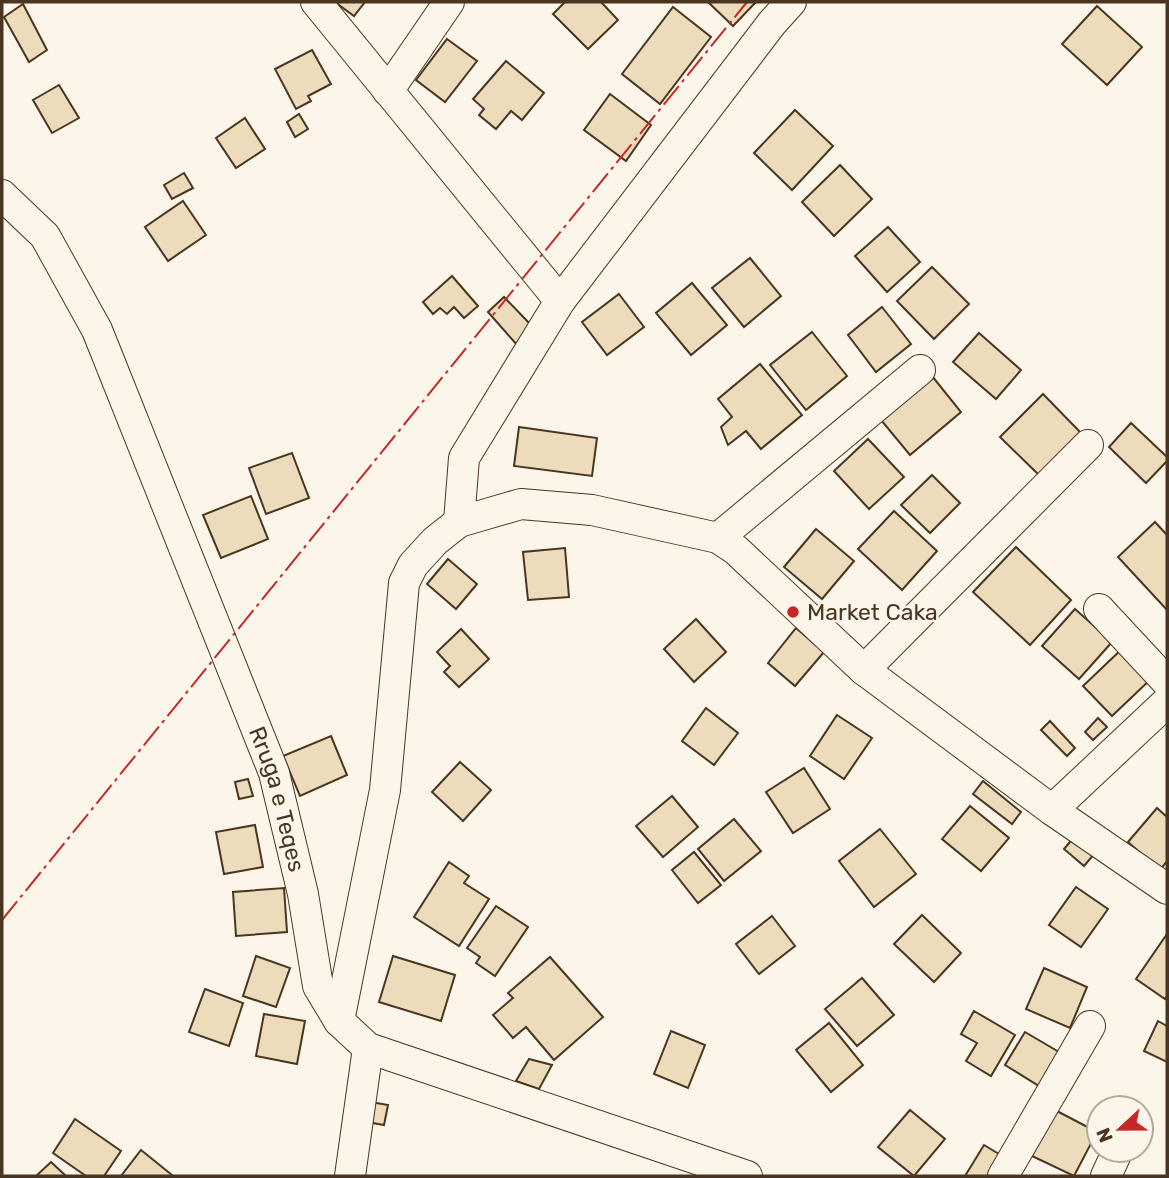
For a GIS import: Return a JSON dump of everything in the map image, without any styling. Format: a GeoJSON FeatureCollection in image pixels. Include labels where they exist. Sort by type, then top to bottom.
{"type":"FeatureCollection","features":[{"type":"Feature","properties":{"kind":"street"},"geometry":{"type":"LineString","coordinates":[[316,2],[560,301]]}},
{"type":"Feature","properties":{"kind":"street"},"geometry":{"type":"LineString","coordinates":[[388,91],[449,2]]}},
{"type":"Feature","properties":{"kind":"street"},"geometry":{"type":"LineString","coordinates":[[459,522],[464,457],[560,301],[772,23],[791,2]]}},
{"type":"Feature","properties":{"kind":"street","name":"Rruga e Teqes"},"geometry":{"type":"LineString","coordinates":[[2,195],[45,236],[97,330],[274,773],[303,894],[318,986],[339,1021],[368,1048],[747,1176]]}},
{"type":"Feature","properties":{"kind":"street"},"geometry":{"type":"LineString","coordinates":[[718,538],[920,370]]}},
{"type":"Feature","properties":{"kind":"street"},"geometry":{"type":"LineString","coordinates":[[864,670],[1088,445]]}},
{"type":"Feature","properties":{"kind":"street"},"geometry":{"type":"LineString","coordinates":[[339,1021],[385,790],[404,583],[413,565],[435,541],[459,522],[522,504],[592,510],[718,538],[736,550],[864,670],[1052,810],[1167,889]]}},
{"type":"Feature","properties":{"kind":"street"},"geometry":{"type":"LineString","coordinates":[[1099,609],[1167,681]]}},
{"type":"Feature","properties":{"kind":"street"},"geometry":{"type":"LineString","coordinates":[[1052,810],[1167,702]]}},
{"type":"Feature","properties":{"kind":"street"},"geometry":{"type":"LineString","coordinates":[[1003,1176],[1090,1026]]}},
{"type":"Feature","properties":{"kind":"street"},"geometry":{"type":"LineString","coordinates":[[350,1176],[368,1048]]}},
{"type":"Feature","properties":{"kind":"building"},"geometry":{"type":"Polygon","coordinates":[[[335,2],[365,2],[354,16],[335,2]]]}},
{"type":"Feature","properties":{"kind":"building"},"geometry":{"type":"Polygon","coordinates":[[[565,2],[601,2],[618,20],[588,49],[553,14],[565,2]]]}},
{"type":"Feature","properties":{"kind":"building"},"geometry":{"type":"Polygon","coordinates":[[[708,2],[756,2],[733,26],[708,2]]]}},
{"type":"Feature","properties":{"kind":"building"},"geometry":{"type":"Polygon","coordinates":[[[23,4],[47,50],[29,62],[4,17],[23,4]]]}},
{"type":"Feature","properties":{"kind":"building"},"geometry":{"type":"Polygon","coordinates":[[[1097,6],[1142,47],[1107,85],[1062,44],[1097,6]]]}},
{"type":"Feature","properties":{"kind":"building"},"geometry":{"type":"Polygon","coordinates":[[[673,7],[711,37],[660,104],[622,74],[673,7]]]}},
{"type":"Feature","properties":{"kind":"building"},"geometry":{"type":"Polygon","coordinates":[[[447,39],[477,61],[445,102],[416,80],[447,39]]]}},
{"type":"Feature","properties":{"kind":"building"},"geometry":{"type":"Polygon","coordinates":[[[312,50],[331,84],[308,96],[311,101],[296,109],[275,69],[312,50]]]}},
{"type":"Feature","properties":{"kind":"building"},"geometry":{"type":"Polygon","coordinates":[[[506,61],[544,93],[522,120],[511,111],[496,129],[479,115],[484,109],[473,99],[506,61]]]}},
{"type":"Feature","properties":{"kind":"building"},"geometry":{"type":"Polygon","coordinates":[[[59,85],[79,118],[52,133],[33,100],[59,85]]]}},
{"type":"Feature","properties":{"kind":"building"},"geometry":{"type":"Polygon","coordinates":[[[610,94],[651,125],[626,161],[584,130],[610,94]]]}},
{"type":"Feature","properties":{"kind":"building"},"geometry":{"type":"Polygon","coordinates":[[[795,110],[833,146],[792,190],[754,153],[795,110]]]}},
{"type":"Feature","properties":{"kind":"building"},"geometry":{"type":"Polygon","coordinates":[[[299,114],[308,129],[295,137],[287,122],[299,114]]]}},
{"type":"Feature","properties":{"kind":"building"},"geometry":{"type":"Polygon","coordinates":[[[245,118],[265,149],[236,168],[216,138],[245,118]]]}},
{"type":"Feature","properties":{"kind":"building"},"geometry":{"type":"Polygon","coordinates":[[[840,165],[872,199],[834,236],[802,202],[840,165]]]}},
{"type":"Feature","properties":{"kind":"building"},"geometry":{"type":"Polygon","coordinates":[[[184,173],[193,188],[172,199],[164,185],[184,173]]]}},
{"type":"Feature","properties":{"kind":"building"},"geometry":{"type":"Polygon","coordinates":[[[183,201],[206,235],[168,261],[145,227],[183,201]]]}},
{"type":"Feature","properties":{"kind":"building"},"geometry":{"type":"Polygon","coordinates":[[[888,227],[920,262],[887,292],[855,256],[888,227]]]}},
{"type":"Feature","properties":{"kind":"building"},"geometry":{"type":"Polygon","coordinates":[[[750,258],[781,296],[744,327],[712,288],[750,258]]]}},
{"type":"Feature","properties":{"kind":"building"},"geometry":{"type":"Polygon","coordinates":[[[932,267],[969,304],[934,339],[897,301],[932,267]]]}},
{"type":"Feature","properties":{"kind":"building"},"geometry":{"type":"Polygon","coordinates":[[[452,276],[478,306],[464,318],[454,307],[447,314],[440,308],[433,314],[423,302],[452,276]]]}},
{"type":"Feature","properties":{"kind":"building"},"geometry":{"type":"Polygon","coordinates":[[[692,283],[727,325],[691,355],[656,313],[692,283]]]}},
{"type":"Feature","properties":{"kind":"building"},"geometry":{"type":"Polygon","coordinates":[[[619,294],[644,327],[607,355],[582,322],[619,294]]]}},
{"type":"Feature","properties":{"kind":"building"},"geometry":{"type":"Polygon","coordinates":[[[504,297],[531,325],[518,346],[488,312],[504,297]]]}},
{"type":"Feature","properties":{"kind":"building"},"geometry":{"type":"Polygon","coordinates":[[[882,307],[911,344],[876,372],[848,335],[882,307]]]}},
{"type":"Feature","properties":{"kind":"building"},"geometry":{"type":"Polygon","coordinates":[[[812,332],[847,376],[806,410],[770,365],[812,332]]]}},
{"type":"Feature","properties":{"kind":"building"},"geometry":{"type":"Polygon","coordinates":[[[979,333],[1021,370],[996,399],[953,362],[979,333]]]}},
{"type":"Feature","properties":{"kind":"building"},"geometry":{"type":"Polygon","coordinates":[[[760,364],[802,415],[761,449],[746,431],[728,445],[721,427],[732,417],[718,399],[760,364]]]}},
{"type":"Feature","properties":{"kind":"building"},"geometry":{"type":"Polygon","coordinates":[[[928,371],[961,412],[910,455],[876,414],[928,371]]]}},
{"type":"Feature","properties":{"kind":"building"},"geometry":{"type":"Polygon","coordinates":[[[1043,394],[1082,434],[1040,476],[1000,437],[1043,394]]]}},
{"type":"Feature","properties":{"kind":"building"},"geometry":{"type":"Polygon","coordinates":[[[1131,423],[1167,457],[1167,461],[1146,483],[1109,447],[1131,423]]]}},
{"type":"Feature","properties":{"kind":"building"},"geometry":{"type":"Polygon","coordinates":[[[519,427],[597,438],[592,476],[514,466],[519,427]]]}},
{"type":"Feature","properties":{"kind":"building"},"geometry":{"type":"Polygon","coordinates":[[[868,439],[904,477],[869,509],[834,471],[868,439]]]}},
{"type":"Feature","properties":{"kind":"building"},"geometry":{"type":"Polygon","coordinates":[[[292,453],[309,498],[266,514],[249,468],[292,453]]]}},
{"type":"Feature","properties":{"kind":"building"},"geometry":{"type":"Polygon","coordinates":[[[932,475],[960,503],[930,533],[901,505],[932,475]]]}},
{"type":"Feature","properties":{"kind":"building"},"geometry":{"type":"Polygon","coordinates":[[[251,496],[268,539],[221,558],[203,515],[251,496]]]}},
{"type":"Feature","properties":{"kind":"building"},"geometry":{"type":"Polygon","coordinates":[[[894,511],[937,551],[902,590],[858,549],[894,511]]]}},
{"type":"Feature","properties":{"kind":"building"},"geometry":{"type":"Polygon","coordinates":[[[1155,522],[1167,535],[1167,610],[1118,557],[1155,522]]]}},
{"type":"Feature","properties":{"kind":"building"},"geometry":{"type":"Polygon","coordinates":[[[816,529],[854,561],[822,599],[784,567],[816,529]]]}},
{"type":"Feature","properties":{"kind":"building"},"geometry":{"type":"Polygon","coordinates":[[[1016,547],[1071,600],[1030,645],[973,592],[1016,547]]]}},
{"type":"Feature","properties":{"kind":"building"},"geometry":{"type":"Polygon","coordinates":[[[565,548],[569,597],[528,600],[523,552],[565,548]]]}},
{"type":"Feature","properties":{"kind":"building"},"geometry":{"type":"Polygon","coordinates":[[[448,559],[477,584],[456,609],[427,584],[448,559]]]}},
{"type":"Feature","properties":{"kind":"building"},"geometry":{"type":"Polygon","coordinates":[[[1075,609],[1112,642],[1079,679],[1042,646],[1075,609]]]}},
{"type":"Feature","properties":{"kind":"building"},"geometry":{"type":"Polygon","coordinates":[[[696,619],[726,652],[694,682],[664,649],[696,619]]]}},
{"type":"Feature","properties":{"kind":"building"},"geometry":{"type":"Polygon","coordinates":[[[796,628],[824,652],[795,686],[768,663],[796,628]]]}},
{"type":"Feature","properties":{"kind":"building"},"geometry":{"type":"Polygon","coordinates":[[[461,629],[489,659],[459,687],[444,672],[450,666],[437,652],[461,629]]]}},
{"type":"Feature","properties":{"kind":"building"},"geometry":{"type":"Polygon","coordinates":[[[1124,647],[1153,677],[1112,716],[1083,686],[1124,647]]]}},
{"type":"Feature","properties":{"kind":"building"},"geometry":{"type":"Polygon","coordinates":[[[706,708],[738,733],[714,765],[682,741],[706,708]]]}},
{"type":"Feature","properties":{"kind":"building"},"geometry":{"type":"Polygon","coordinates":[[[837,715],[872,738],[844,779],[810,756],[837,715]]]}},
{"type":"Feature","properties":{"kind":"building"},"geometry":{"type":"Polygon","coordinates":[[[1098,718],[1107,727],[1093,740],[1085,732],[1098,718]]]}},
{"type":"Feature","properties":{"kind":"building"},"geometry":{"type":"Polygon","coordinates":[[[1050,721],[1075,748],[1067,756],[1041,730],[1050,721]]]}},
{"type":"Feature","properties":{"kind":"building"},"geometry":{"type":"Polygon","coordinates":[[[331,736],[347,775],[300,796],[283,756],[331,736]]]}},
{"type":"Feature","properties":{"kind":"building"},"geometry":{"type":"Polygon","coordinates":[[[460,762],[491,790],[463,821],[432,792],[460,762]]]}},
{"type":"Feature","properties":{"kind":"building"},"geometry":{"type":"Polygon","coordinates":[[[804,768],[830,809],[793,833],[766,792],[804,768]]]}},
{"type":"Feature","properties":{"kind":"building"},"geometry":{"type":"Polygon","coordinates":[[[248,779],[253,796],[239,799],[235,782],[248,779]]]}},
{"type":"Feature","properties":{"kind":"building"},"geometry":{"type":"Polygon","coordinates":[[[983,781],[1021,812],[1012,824],[973,794],[983,781]]]}},
{"type":"Feature","properties":{"kind":"building"},"geometry":{"type":"Polygon","coordinates":[[[672,796],[698,827],[663,857],[636,826],[672,796]]]}},
{"type":"Feature","properties":{"kind":"building"},"geometry":{"type":"Polygon","coordinates":[[[970,806],[1009,838],[981,871],[942,839],[970,806]]]}},
{"type":"Feature","properties":{"kind":"building"},"geometry":{"type":"Polygon","coordinates":[[[1157,808],[1167,817],[1167,861],[1160,870],[1128,842],[1157,808]]]}},
{"type":"Feature","properties":{"kind":"building"},"geometry":{"type":"Polygon","coordinates":[[[734,819],[761,851],[724,881],[698,849],[734,819]]]}},
{"type":"Feature","properties":{"kind":"building"},"geometry":{"type":"Polygon","coordinates":[[[255,825],[263,867],[224,874],[216,832],[255,825]]]}},
{"type":"Feature","properties":{"kind":"building"},"geometry":{"type":"Polygon","coordinates":[[[880,829],[916,874],[874,907],[839,861],[880,829]]]}},
{"type":"Feature","properties":{"kind":"building"},"geometry":{"type":"Polygon","coordinates":[[[1075,836],[1095,853],[1084,866],[1064,849],[1075,836]]]}},
{"type":"Feature","properties":{"kind":"building"},"geometry":{"type":"Polygon","coordinates":[[[694,852],[721,885],[698,903],[672,870],[694,852]]]}},
{"type":"Feature","properties":{"kind":"building"},"geometry":{"type":"Polygon","coordinates":[[[449,862],[469,876],[464,883],[489,899],[459,946],[414,917],[449,862]]]}},
{"type":"Feature","properties":{"kind":"building"},"geometry":{"type":"Polygon","coordinates":[[[1076,887],[1108,909],[1081,947],[1049,925],[1076,887]]]}},
{"type":"Feature","properties":{"kind":"building"},"geometry":{"type":"Polygon","coordinates":[[[284,888],[287,932],[236,936],[233,892],[284,888]]]}},
{"type":"Feature","properties":{"kind":"building"},"geometry":{"type":"Polygon","coordinates":[[[496,906],[528,927],[495,976],[476,963],[480,957],[467,948],[496,906]]]}},
{"type":"Feature","properties":{"kind":"building"},"geometry":{"type":"Polygon","coordinates":[[[922,915],[961,953],[934,982],[894,944],[922,915]]]}},
{"type":"Feature","properties":{"kind":"building"},"geometry":{"type":"Polygon","coordinates":[[[772,916],[795,946],[759,974],[736,944],[772,916]]]}},
{"type":"Feature","properties":{"kind":"building"},"geometry":{"type":"Polygon","coordinates":[[[1167,934],[1167,996],[1165,999],[1136,979],[1167,934]]]}},
{"type":"Feature","properties":{"kind":"building"},"geometry":{"type":"Polygon","coordinates":[[[256,956],[290,968],[276,1007],[243,996],[256,956]]]}},
{"type":"Feature","properties":{"kind":"building"},"geometry":{"type":"Polygon","coordinates":[[[393,956],[455,975],[441,1021],[379,1002],[393,956]]]}},
{"type":"Feature","properties":{"kind":"building"},"geometry":{"type":"Polygon","coordinates":[[[550,957],[603,1017],[554,1060],[526,1027],[513,1038],[493,1015],[513,998],[508,993],[550,957]]]}},
{"type":"Feature","properties":{"kind":"building"},"geometry":{"type":"Polygon","coordinates":[[[1044,968],[1087,987],[1070,1028],[1026,1009],[1044,968]]]}},
{"type":"Feature","properties":{"kind":"building"},"geometry":{"type":"Polygon","coordinates":[[[862,978],[894,1015],[857,1046],[825,1009],[862,978]]]}},
{"type":"Feature","properties":{"kind":"building"},"geometry":{"type":"Polygon","coordinates":[[[205,989],[243,1003],[229,1046],[189,1032],[205,989]]]}},
{"type":"Feature","properties":{"kind":"building"},"geometry":{"type":"Polygon","coordinates":[[[974,1011],[1015,1035],[991,1076],[966,1061],[977,1043],[961,1034],[974,1011]]]}},
{"type":"Feature","properties":{"kind":"building"},"geometry":{"type":"Polygon","coordinates":[[[264,1014],[305,1021],[297,1064],[256,1056],[264,1014]]]}},
{"type":"Feature","properties":{"kind":"building"},"geometry":{"type":"Polygon","coordinates":[[[1158,1021],[1167,1026],[1167,1062],[1144,1051],[1158,1021]]]}},
{"type":"Feature","properties":{"kind":"building"},"geometry":{"type":"Polygon","coordinates":[[[829,1023],[863,1065],[831,1092],[796,1050],[829,1023]]]}},
{"type":"Feature","properties":{"kind":"building"},"geometry":{"type":"Polygon","coordinates":[[[671,1031],[705,1045],[688,1088],[654,1074],[671,1031]]]}},
{"type":"Feature","properties":{"kind":"building"},"geometry":{"type":"Polygon","coordinates":[[[1025,1032],[1059,1052],[1039,1086],[1005,1065],[1025,1032]]]}},
{"type":"Feature","properties":{"kind":"building"},"geometry":{"type":"Polygon","coordinates":[[[529,1059],[552,1065],[539,1089],[516,1081],[529,1059]]]}},
{"type":"Feature","properties":{"kind":"building"},"geometry":{"type":"Polygon","coordinates":[[[371,1102],[388,1105],[384,1125],[367,1122],[371,1102]]]}},
{"type":"Feature","properties":{"kind":"building"},"geometry":{"type":"Polygon","coordinates":[[[910,1110],[945,1139],[914,1176],[878,1147],[910,1110]]]}},
{"type":"Feature","properties":{"kind":"building"},"geometry":{"type":"Polygon","coordinates":[[[1055,1110],[1085,1126],[1085,1155],[1074,1176],[1032,1156],[1055,1110]]]}},
{"type":"Feature","properties":{"kind":"building"},"geometry":{"type":"Polygon","coordinates":[[[75,1119],[121,1151],[104,1176],[86,1176],[53,1153],[75,1119]]]}},
{"type":"Feature","properties":{"kind":"building"},"geometry":{"type":"Polygon","coordinates":[[[984,1145],[1004,1157],[993,1176],[965,1176],[984,1145]]]}},
{"type":"Feature","properties":{"kind":"building"},"geometry":{"type":"Polygon","coordinates":[[[141,1150],[172,1175],[121,1176],[141,1150]]]}},
{"type":"Feature","properties":{"kind":"building"},"geometry":{"type":"Polygon","coordinates":[[[51,1162],[66,1176],[36,1176],[51,1162]]]}},
{"type":"Feature","properties":{"kind":"power"},"geometry":{"type":"LineString","coordinates":[[2,920],[747,2]]}},
{"type":"Feature","properties":{"kind":"place","name":"Market Caka"},"geometry":{"type":"Point","coordinates":[793,612]}}]}
